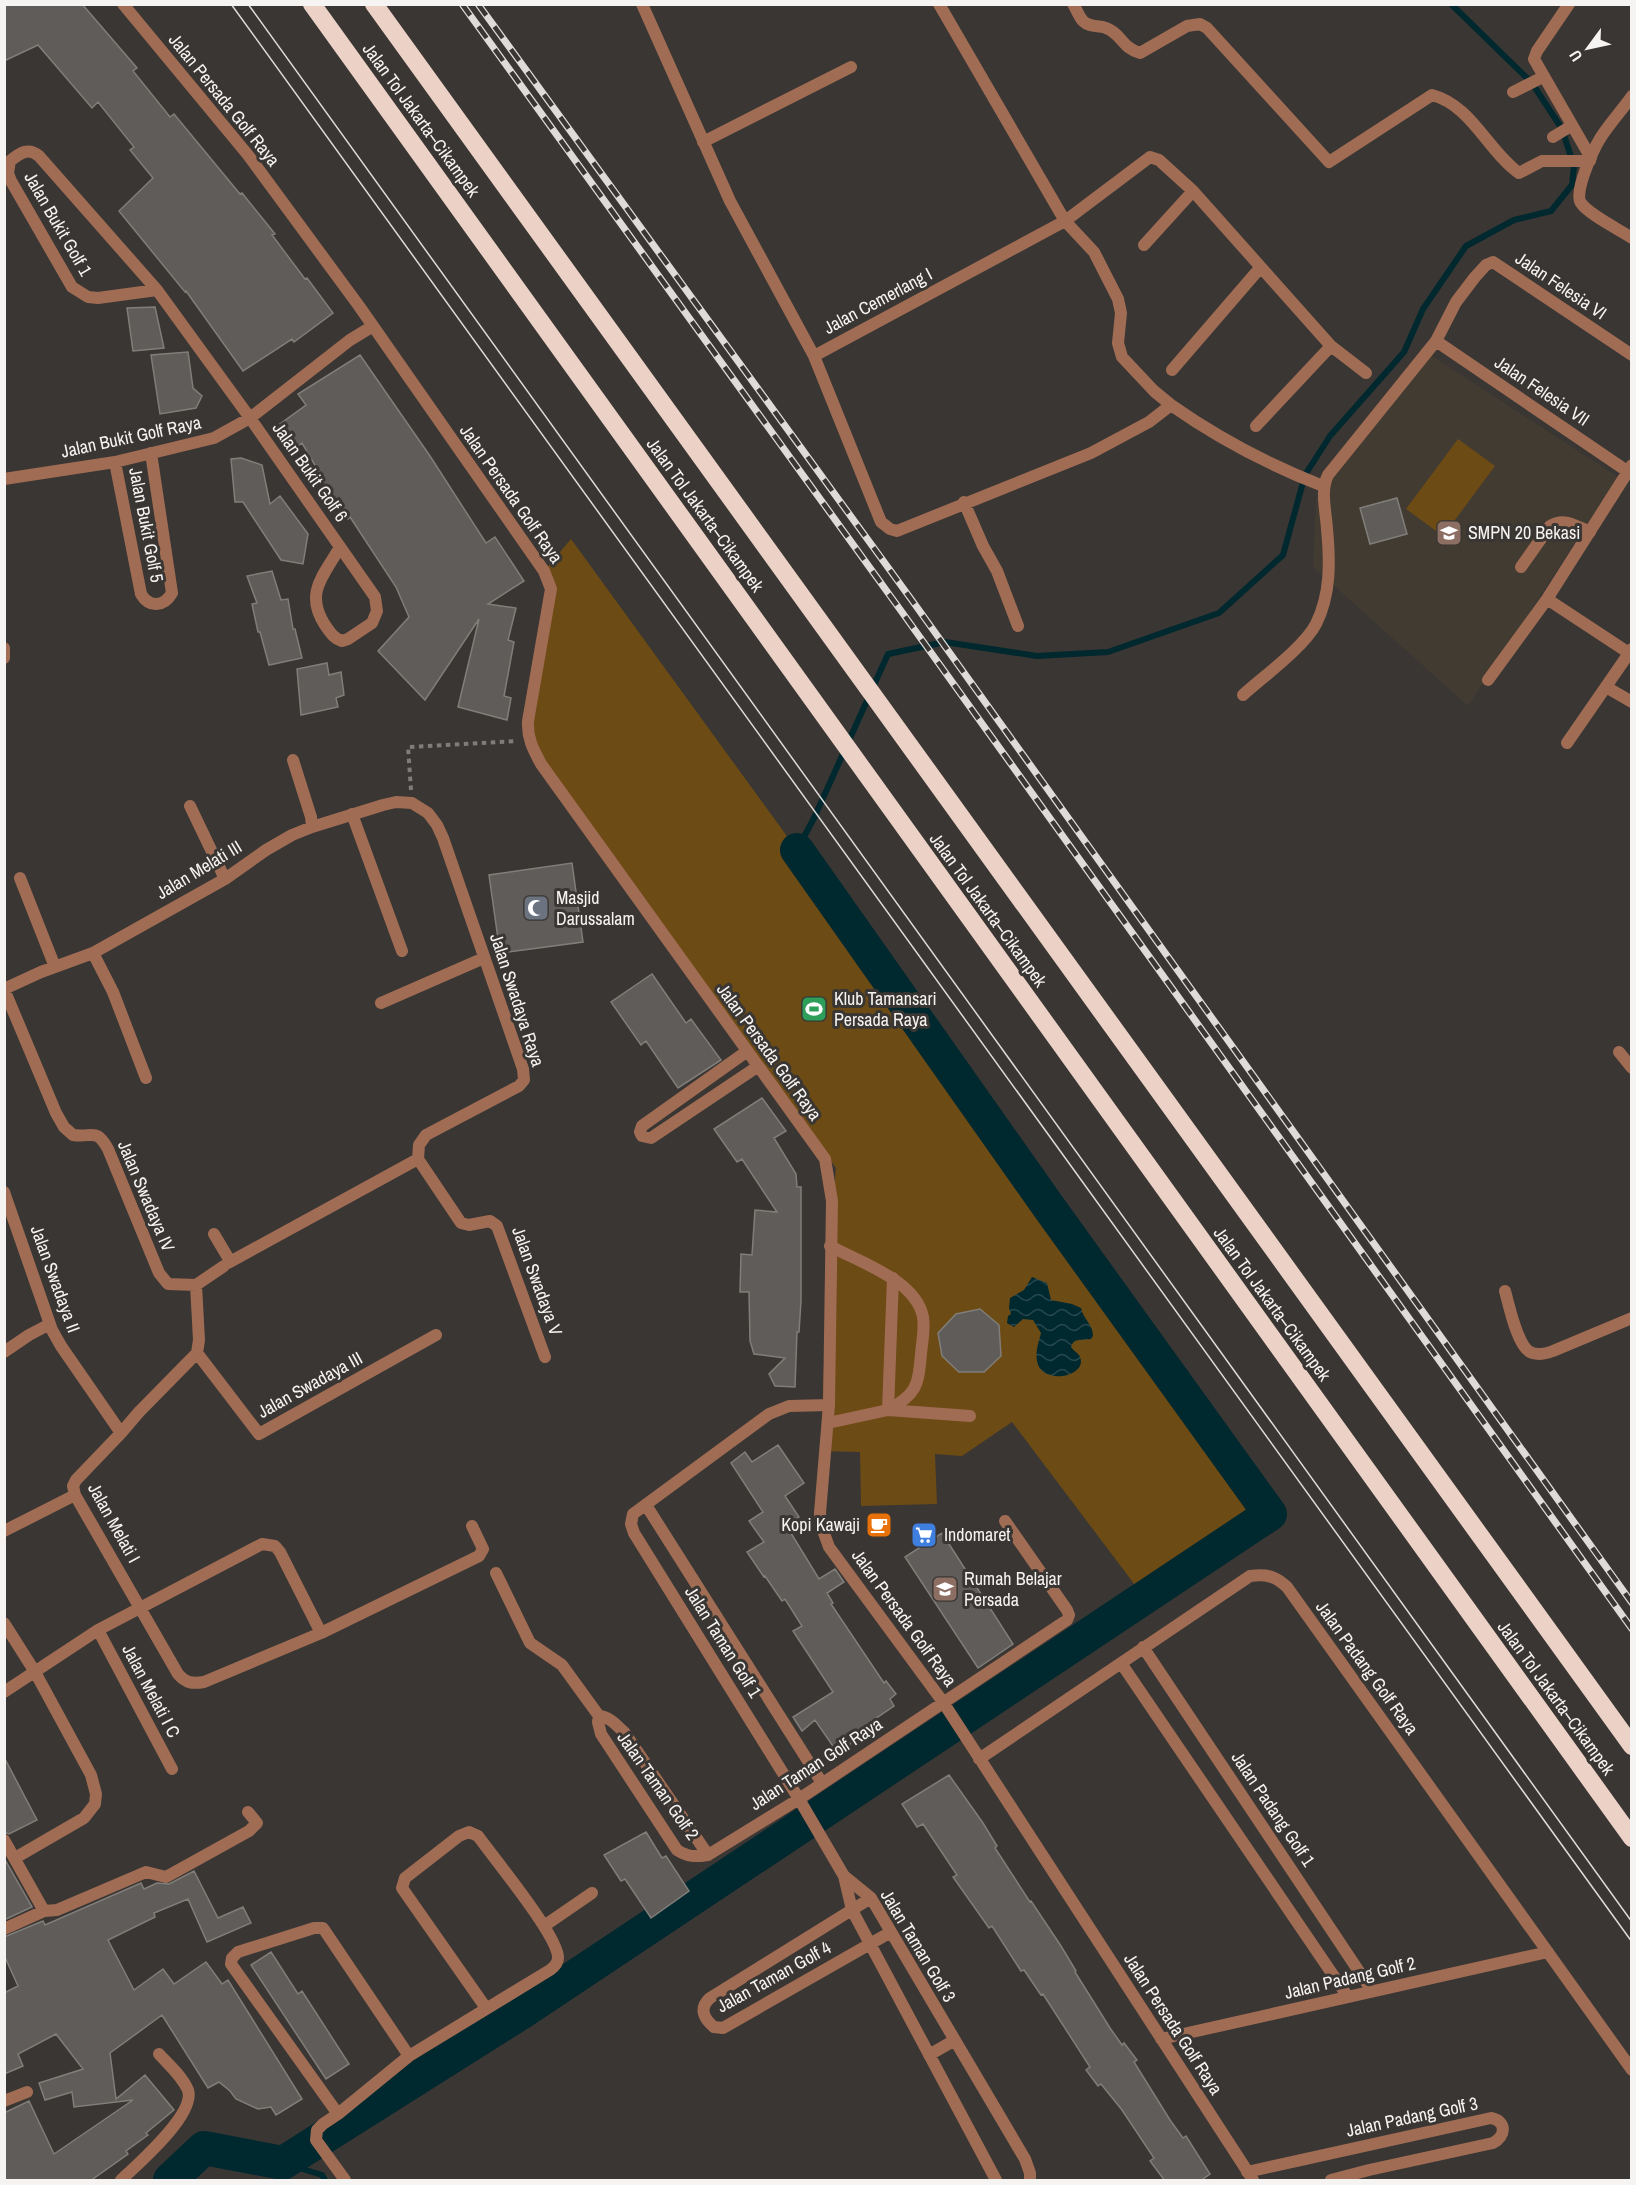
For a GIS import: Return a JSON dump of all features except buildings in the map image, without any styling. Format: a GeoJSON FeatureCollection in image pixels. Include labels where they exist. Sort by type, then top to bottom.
{"type":"FeatureCollection","features":[{"type":"Feature","properties":{"kind":"highway","name":"Jalan Tol Jakarta–Cikampek"},"geometry":{"type":"LineString","coordinates":[[312,4],[891,812],[1632,1838]]}},
{"type":"Feature","properties":{"kind":"highway","name":"Jalan Tol Jakarta–Cikampek"},"geometry":{"type":"LineString","coordinates":[[374,4],[1632,1746]]}},
{"type":"Feature","properties":{"kind":"street","name":"Jalan Persada Golf Raya"},"geometry":{"type":"LineString","coordinates":[[123,4],[248,155],[373,326],[549,580],[550,600],[528,721],[528,734],[541,764],[825,1159],[832,1201],[829,1405],[820,1513],[824,1536],[829,1547],[945,1706],[1250,2176]]}},
{"type":"Feature","properties":{"kind":"street","name":"Jalan Cemerlang I"},"geometry":{"type":"LineString","coordinates":[[642,4],[744,230],[814,356],[1065,221],[1150,157],[1160,160],[1193,191],[1331,346],[1366,373]]}},
{"type":"Feature","properties":{"kind":"street"},"geometry":{"type":"LineString","coordinates":[[939,4],[1065,221],[1094,252],[1118,299],[1121,313],[1118,343],[1122,357],[1154,391],[1214,433],[1285,472],[1323,486]]}},
{"type":"Feature","properties":{"kind":"street"},"geometry":{"type":"LineString","coordinates":[[1074,4],[1083,21],[1090,26],[1107,28],[1118,35],[1129,50],[1140,53],[1187,26],[1200,24],[1207,28],[1329,162],[1432,95],[1447,100],[1519,173],[1542,161],[1586,165]]}},
{"type":"Feature","properties":{"kind":"street"},"geometry":{"type":"LineString","coordinates":[[1569,4],[1534,54],[1535,64],[1562,132],[1586,165]]}},
{"type":"Feature","properties":{"kind":"street"},"geometry":{"type":"LineString","coordinates":[[703,142],[851,67]]}},
{"type":"Feature","properties":{"kind":"street"},"geometry":{"type":"LineString","coordinates":[[1519,89],[1540,79]]}},
{"type":"Feature","properties":{"kind":"street"},"geometry":{"type":"LineString","coordinates":[[1632,96],[1628,110],[1601,137],[1586,165],[1579,193],[1580,202],[1632,238]]}},
{"type":"Feature","properties":{"kind":"street","name":"Jalan Bukit Golf 1"},"geometry":{"type":"LineString","coordinates":[[157,290],[98,298],[88,297],[72,287],[11,181],[8,172],[10,161],[28,151],[39,156],[157,290],[250,418]]}},
{"type":"Feature","properties":{"kind":"street"},"geometry":{"type":"LineString","coordinates":[[1143,245],[1193,191]]}},
{"type":"Feature","properties":{"kind":"street","name":"Jalan Felesia VI"},"geometry":{"type":"LineString","coordinates":[[1436,341],[1456,302],[1482,269],[1493,262],[1632,355]]}},
{"type":"Feature","properties":{"kind":"street"},"geometry":{"type":"LineString","coordinates":[[1172,370],[1260,268]]}},
{"type":"Feature","properties":{"kind":"street","name":"Jalan Bukit Golf Raya"},"geometry":{"type":"LineString","coordinates":[[4,479],[115,462],[214,438],[250,418],[350,340],[373,326]]}},
{"type":"Feature","properties":{"kind":"street"},"geometry":{"type":"LineString","coordinates":[[1243,695],[1296,647],[1315,625],[1327,592],[1329,552],[1323,486],[1328,475],[1436,341]]}},
{"type":"Feature","properties":{"kind":"street","name":"Jalan Felesia VII"},"geometry":{"type":"LineString","coordinates":[[1436,341],[1630,468]]}},
{"type":"Feature","properties":{"kind":"street"},"geometry":{"type":"LineString","coordinates":[[1256,426],[1331,346]]}},
{"type":"Feature","properties":{"kind":"street"},"geometry":{"type":"LineString","coordinates":[[814,356],[881,522],[897,531],[964,502],[1091,453],[1149,422],[1171,405]]}},
{"type":"Feature","properties":{"kind":"street","name":"Jalan Bukit Golf 6"},"geometry":{"type":"LineString","coordinates":[[250,418],[375,597],[376,617],[372,623],[342,641],[333,636],[317,613],[315,606],[316,588],[340,547]]}},
{"type":"Feature","properties":{"kind":"street","name":"Jalan Bukit Golf 5"},"geometry":{"type":"LineString","coordinates":[[115,462],[141,594],[149,603],[156,604],[169,599],[172,593],[151,453]]}},
{"type":"Feature","properties":{"kind":"street"},"geometry":{"type":"LineString","coordinates":[[1488,680],[1547,599],[1630,468]]}},
{"type":"Feature","properties":{"kind":"street"},"geometry":{"type":"LineString","coordinates":[[964,502],[983,546],[993,561],[1018,626]]}},
{"type":"Feature","properties":{"kind":"street"},"geometry":{"type":"LineString","coordinates":[[1521,567],[1554,523],[1563,520],[1590,532]]}},
{"type":"Feature","properties":{"kind":"street"},"geometry":{"type":"LineString","coordinates":[[1547,599],[1630,651],[1567,743]]}},
{"type":"Feature","properties":{"kind":"street"},"geometry":{"type":"LineString","coordinates":[[4,648],[4,658]]}},
{"type":"Feature","properties":{"kind":"street"},"geometry":{"type":"LineString","coordinates":[[1606,687],[1632,702]]}},
{"type":"Feature","properties":{"kind":"street"},"geometry":{"type":"LineString","coordinates":[[292,760],[311,817],[312,827]]}},
{"type":"Feature","properties":{"kind":"street","name":"Jalan Melati III"},"geometry":{"type":"LineString","coordinates":[[4,989],[93,953],[225,879],[292,835],[352,814],[396,802],[415,803]]}},
{"type":"Feature","properties":{"kind":"street","name":"Jalan Swadaya Raya"},"geometry":{"type":"LineString","coordinates":[[415,803],[428,813],[437,825],[523,1070],[524,1080],[519,1086],[426,1135],[419,1145],[418,1159]]}},
{"type":"Feature","properties":{"kind":"street"},"geometry":{"type":"LineString","coordinates":[[190,806],[225,879]]}},
{"type":"Feature","properties":{"kind":"street"},"geometry":{"type":"LineString","coordinates":[[352,814],[402,951]]}},
{"type":"Feature","properties":{"kind":"street"},"geometry":{"type":"LineString","coordinates":[[20,878],[55,967]]}},
{"type":"Feature","properties":{"kind":"street"},"geometry":{"type":"LineString","coordinates":[[93,953],[113,992],[146,1078]]}},
{"type":"Feature","properties":{"kind":"street"},"geometry":{"type":"LineString","coordinates":[[381,1003],[484,958]]}},
{"type":"Feature","properties":{"kind":"street","name":"Jalan Swadaya IV"},"geometry":{"type":"LineString","coordinates":[[4,989],[56,1113],[64,1126],[69,1132],[78,1136],[94,1133],[108,1149],[159,1273],[168,1284],[196,1285]]}},
{"type":"Feature","properties":{"kind":"street"},"geometry":{"type":"LineString","coordinates":[[746,1052],[642,1126],[640,1132],[642,1136],[651,1138],[757,1067]]}},
{"type":"Feature","properties":{"kind":"street"},"geometry":{"type":"LineString","coordinates":[[1619,1052],[1632,1068]]}},
{"type":"Feature","properties":{"kind":"street"},"geometry":{"type":"LineString","coordinates":[[196,1353],[199,1340],[196,1285],[227,1263],[418,1159]]}},
{"type":"Feature","properties":{"kind":"street","name":"Jalan Swadaya V"},"geometry":{"type":"LineString","coordinates":[[418,1159],[461,1223],[469,1225],[490,1221],[497,1226],[545,1357]]}},
{"type":"Feature","properties":{"kind":"street","name":"Jalan Swadaya II"},"geometry":{"type":"LineString","coordinates":[[4,1192],[50,1324],[61,1346],[121,1433]]}},
{"type":"Feature","properties":{"kind":"street"},"geometry":{"type":"LineString","coordinates":[[214,1234],[227,1263]]}},
{"type":"Feature","properties":{"kind":"street"},"geometry":{"type":"LineString","coordinates":[[830,1246],[893,1278],[906,1288],[916,1301],[922,1316],[919,1382],[912,1393],[888,1410]]}},
{"type":"Feature","properties":{"kind":"street"},"geometry":{"type":"LineString","coordinates":[[888,1410],[893,1278]]}},
{"type":"Feature","properties":{"kind":"street"},"geometry":{"type":"LineString","coordinates":[[1505,1291],[1526,1350],[1533,1354],[1553,1351],[1632,1318]]}},
{"type":"Feature","properties":{"kind":"street"},"geometry":{"type":"LineString","coordinates":[[4,1352],[50,1324]]}},
{"type":"Feature","properties":{"kind":"street","name":"Jalan Swadaya III"},"geometry":{"type":"LineString","coordinates":[[196,1353],[259,1434],[436,1335]]}},
{"type":"Feature","properties":{"kind":"street","name":"Jalan Melati I"},"geometry":{"type":"LineString","coordinates":[[196,1353],[76,1480],[73,1486],[75,1495],[178,1674],[189,1683],[204,1682],[321,1633]]}},
{"type":"Feature","properties":{"kind":"street","name":"Jalan Taman Golf 1"},"geometry":{"type":"LineString","coordinates":[[799,1799],[634,1533],[631,1524],[633,1514],[769,1414],[789,1406],[829,1405]]}},
{"type":"Feature","properties":{"kind":"street"},"geometry":{"type":"LineString","coordinates":[[828,1423],[888,1410],[970,1416]]}},
{"type":"Feature","properties":{"kind":"street"},"geometry":{"type":"LineString","coordinates":[[4,1531],[75,1495]]}},
{"type":"Feature","properties":{"kind":"street","name":"Jalan Taman Golf 1"},"geometry":{"type":"LineString","coordinates":[[646,1505],[822,1783]]}},
{"type":"Feature","properties":{"kind":"street","name":"Jalan Taman Golf Raya"},"geometry":{"type":"LineString","coordinates":[[708,1855],[945,1706],[1063,1623],[1069,1615],[1005,1521]]}},
{"type":"Feature","properties":{"kind":"street"},"geometry":{"type":"LineString","coordinates":[[4,1692],[98,1630],[262,1544],[275,1546],[280,1552],[321,1633],[479,1556],[483,1549],[472,1526]]}},
{"type":"Feature","properties":{"kind":"street","name":"Jalan Taman Golf 2"},"geometry":{"type":"LineString","coordinates":[[496,1573],[530,1643],[562,1665],[599,1716],[605,1717],[624,1732],[708,1855],[694,1857],[677,1850],[601,1734],[599,1716]]}},
{"type":"Feature","properties":{"kind":"street","name":"Jalan Padang Golf Raya"},"geometry":{"type":"LineString","coordinates":[[978,1759],[1250,1576],[1266,1574],[1277,1578],[1287,1587],[1632,2070]]}},
{"type":"Feature","properties":{"kind":"street"},"geometry":{"type":"LineString","coordinates":[[4,1623],[35,1672],[91,1775],[96,1794],[95,1804],[84,1818],[15,1858]]}},
{"type":"Feature","properties":{"kind":"street","name":"Jalan Melati I C"},"geometry":{"type":"LineString","coordinates":[[98,1630],[172,1769]]}},
{"type":"Feature","properties":{"kind":"street","name":"Jalan Padang Golf 1"},"geometry":{"type":"LineString","coordinates":[[1143,1647],[1372,1991]]}},
{"type":"Feature","properties":{"kind":"street"},"geometry":{"type":"LineString","coordinates":[[1121,1663],[1348,1997]]}},
{"type":"Feature","properties":{"kind":"street","name":"Jalan Taman Golf 3"},"geometry":{"type":"LineString","coordinates":[[799,1799],[844,1876],[852,1910],[996,2181]]}},
{"type":"Feature","properties":{"kind":"street"},"geometry":{"type":"LineString","coordinates":[[4,1929],[44,1911],[57,1910],[146,1872],[166,1877],[249,1831],[257,1823],[248,1812]]}},
{"type":"Feature","properties":{"kind":"street"},"geometry":{"type":"LineString","coordinates":[[345,2181],[316,2140],[317,2130],[409,2056],[556,1965],[558,1958],[556,1951],[544,1926],[474,1833],[469,1832],[459,1836],[405,1878],[402,1884],[404,1892],[486,2008]]}},
{"type":"Feature","properties":{"kind":"street"},"geometry":{"type":"LineString","coordinates":[[4,1840],[44,1911]]}},
{"type":"Feature","properties":{"kind":"street","name":"Jalan Taman Golf 3"},"geometry":{"type":"LineString","coordinates":[[844,1876],[871,1898],[1025,2159],[1030,2181]]}},
{"type":"Feature","properties":{"kind":"street"},"geometry":{"type":"LineString","coordinates":[[544,1926],[591,1893]]}},
{"type":"Feature","properties":{"kind":"street","name":"Jalan Taman Golf 4"},"geometry":{"type":"LineString","coordinates":[[871,1898],[710,1998],[703,2005],[703,2014],[714,2027],[723,2028],[891,1932]]}},
{"type":"Feature","properties":{"kind":"street"},"geometry":{"type":"LineString","coordinates":[[338,2114],[231,1964],[232,1958],[238,1952],[314,1928],[323,1928],[409,2056]]}},
{"type":"Feature","properties":{"kind":"street","name":"Jalan Padang Golf 2"},"geometry":{"type":"LineString","coordinates":[[1161,2039],[1548,1952]]}},
{"type":"Feature","properties":{"kind":"street"},"geometry":{"type":"LineString","coordinates":[[929,2055],[955,2040]]}},
{"type":"Feature","properties":{"kind":"street"},"geometry":{"type":"LineString","coordinates":[[122,2181],[171,2130],[189,2100],[188,2090],[181,2078],[159,2054]]}},
{"type":"Feature","properties":{"kind":"street"},"geometry":{"type":"LineString","coordinates":[[4,2102],[27,2092]]}},
{"type":"Feature","properties":{"kind":"street","name":"Jalan Padang Golf 3"},"geometry":{"type":"LineString","coordinates":[[1250,2176],[1491,2118],[1502,2123],[1504,2130],[1502,2136],[1493,2143],[1369,2170],[1331,2181]]}},
{"type":"Feature","properties":{"kind":"path"},"geometry":{"type":"LineString","coordinates":[[415,803],[408,747],[530,740]]}},
{"type":"Feature","properties":{"kind":"shaded area","name":"SMPN 20 Bekasi"},"geometry":{"type":"Polygon","coordinates":[[[1426,352],[1618,477],[1468,706],[1313,567],[1316,499],[1426,352]]]}},
{"type":"Feature","properties":{"kind":"shaded area"},"geometry":{"type":"Polygon","coordinates":[[[1458,439],[1495,466],[1443,536],[1406,509],[1458,439]]]}},
{"type":"Feature","properties":{"kind":"shaded area","name":"Klub Tamansari Persada Raya"},"geometry":{"type":"Polygon","coordinates":[[[571,539],[797,850],[1048,1206],[1270,1514],[1144,1597],[1012,1422],[962,1456],[935,1454],[937,1504],[861,1506],[860,1452],[821,1451],[828,1247],[836,1168],[541,764],[530,740],[550,600],[544,571],[571,539]]]}},
{"type":"Feature","properties":{"kind":"water"},"geometry":{"type":"Polygon","coordinates":[[[1032,1277],[1047,1283],[1051,1300],[1081,1308],[1091,1328],[1093,1336],[1091,1339],[1076,1341],[1072,1344],[1071,1347],[1079,1356],[1081,1364],[1071,1374],[1054,1376],[1040,1369],[1036,1354],[1041,1333],[1033,1320],[1023,1319],[1014,1327],[1007,1323],[1008,1316],[1011,1314],[1010,1298],[1024,1290],[1032,1277]]]}},
{"type":"Feature","properties":{"kind":"waterway"},"geometry":{"type":"LineString","coordinates":[[797,850],[814,818],[888,654],[945,642],[1037,656],[1108,652],[1219,613],[1283,555],[1305,475],[1330,436],[1404,352],[1423,309],[1466,246],[1514,220],[1551,211],[1572,185],[1574,166],[1562,129],[1532,83],[1451,4]]}},
{"type":"Feature","properties":{"kind":"waterway"},"geometry":{"type":"LineString","coordinates":[[170,2180],[204,2148],[283,2163],[519,2014],[1270,1514],[1048,1206],[797,850]]}},
{"type":"Feature","properties":{"kind":"waterway"},"geometry":{"type":"LineString","coordinates":[[283,2163],[322,2175],[325,2180]]}},
{"type":"Feature","properties":{"kind":"tram line"},"geometry":{"type":"LineString","coordinates":[[231,4],[1632,1942]]}},
{"type":"Feature","properties":{"kind":"tram line"},"geometry":{"type":"LineString","coordinates":[[248,4],[1632,1922]]}},
{"type":"Feature","properties":{"kind":"railway"},"geometry":{"type":"LineString","coordinates":[[462,4],[1632,1629]]}},
{"type":"Feature","properties":{"kind":"railway"},"geometry":{"type":"LineString","coordinates":[[478,4],[911,599],[1632,1603]]}},
{"type":"Feature","properties":{"kind":"place","name":"SMPN 20 Bekasi"},"geometry":{"type":"Point","coordinates":[1449,533]}},
{"type":"Feature","properties":{"kind":"place","name":"Masjid Darussalam"},"geometry":{"type":"Point","coordinates":[536,908]}},
{"type":"Feature","properties":{"kind":"place","name":"Klub Tamansari Persada Raya"},"geometry":{"type":"Point","coordinates":[814,1009]}},
{"type":"Feature","properties":{"kind":"place","name":"Kopi Kawaji"},"geometry":{"type":"Point","coordinates":[879,1525]}},
{"type":"Feature","properties":{"kind":"place","name":"Indomaret"},"geometry":{"type":"Point","coordinates":[924,1535]}},
{"type":"Feature","properties":{"kind":"place","name":"Rumah Belajar Persada"},"geometry":{"type":"Point","coordinates":[945,1589]}}]}
